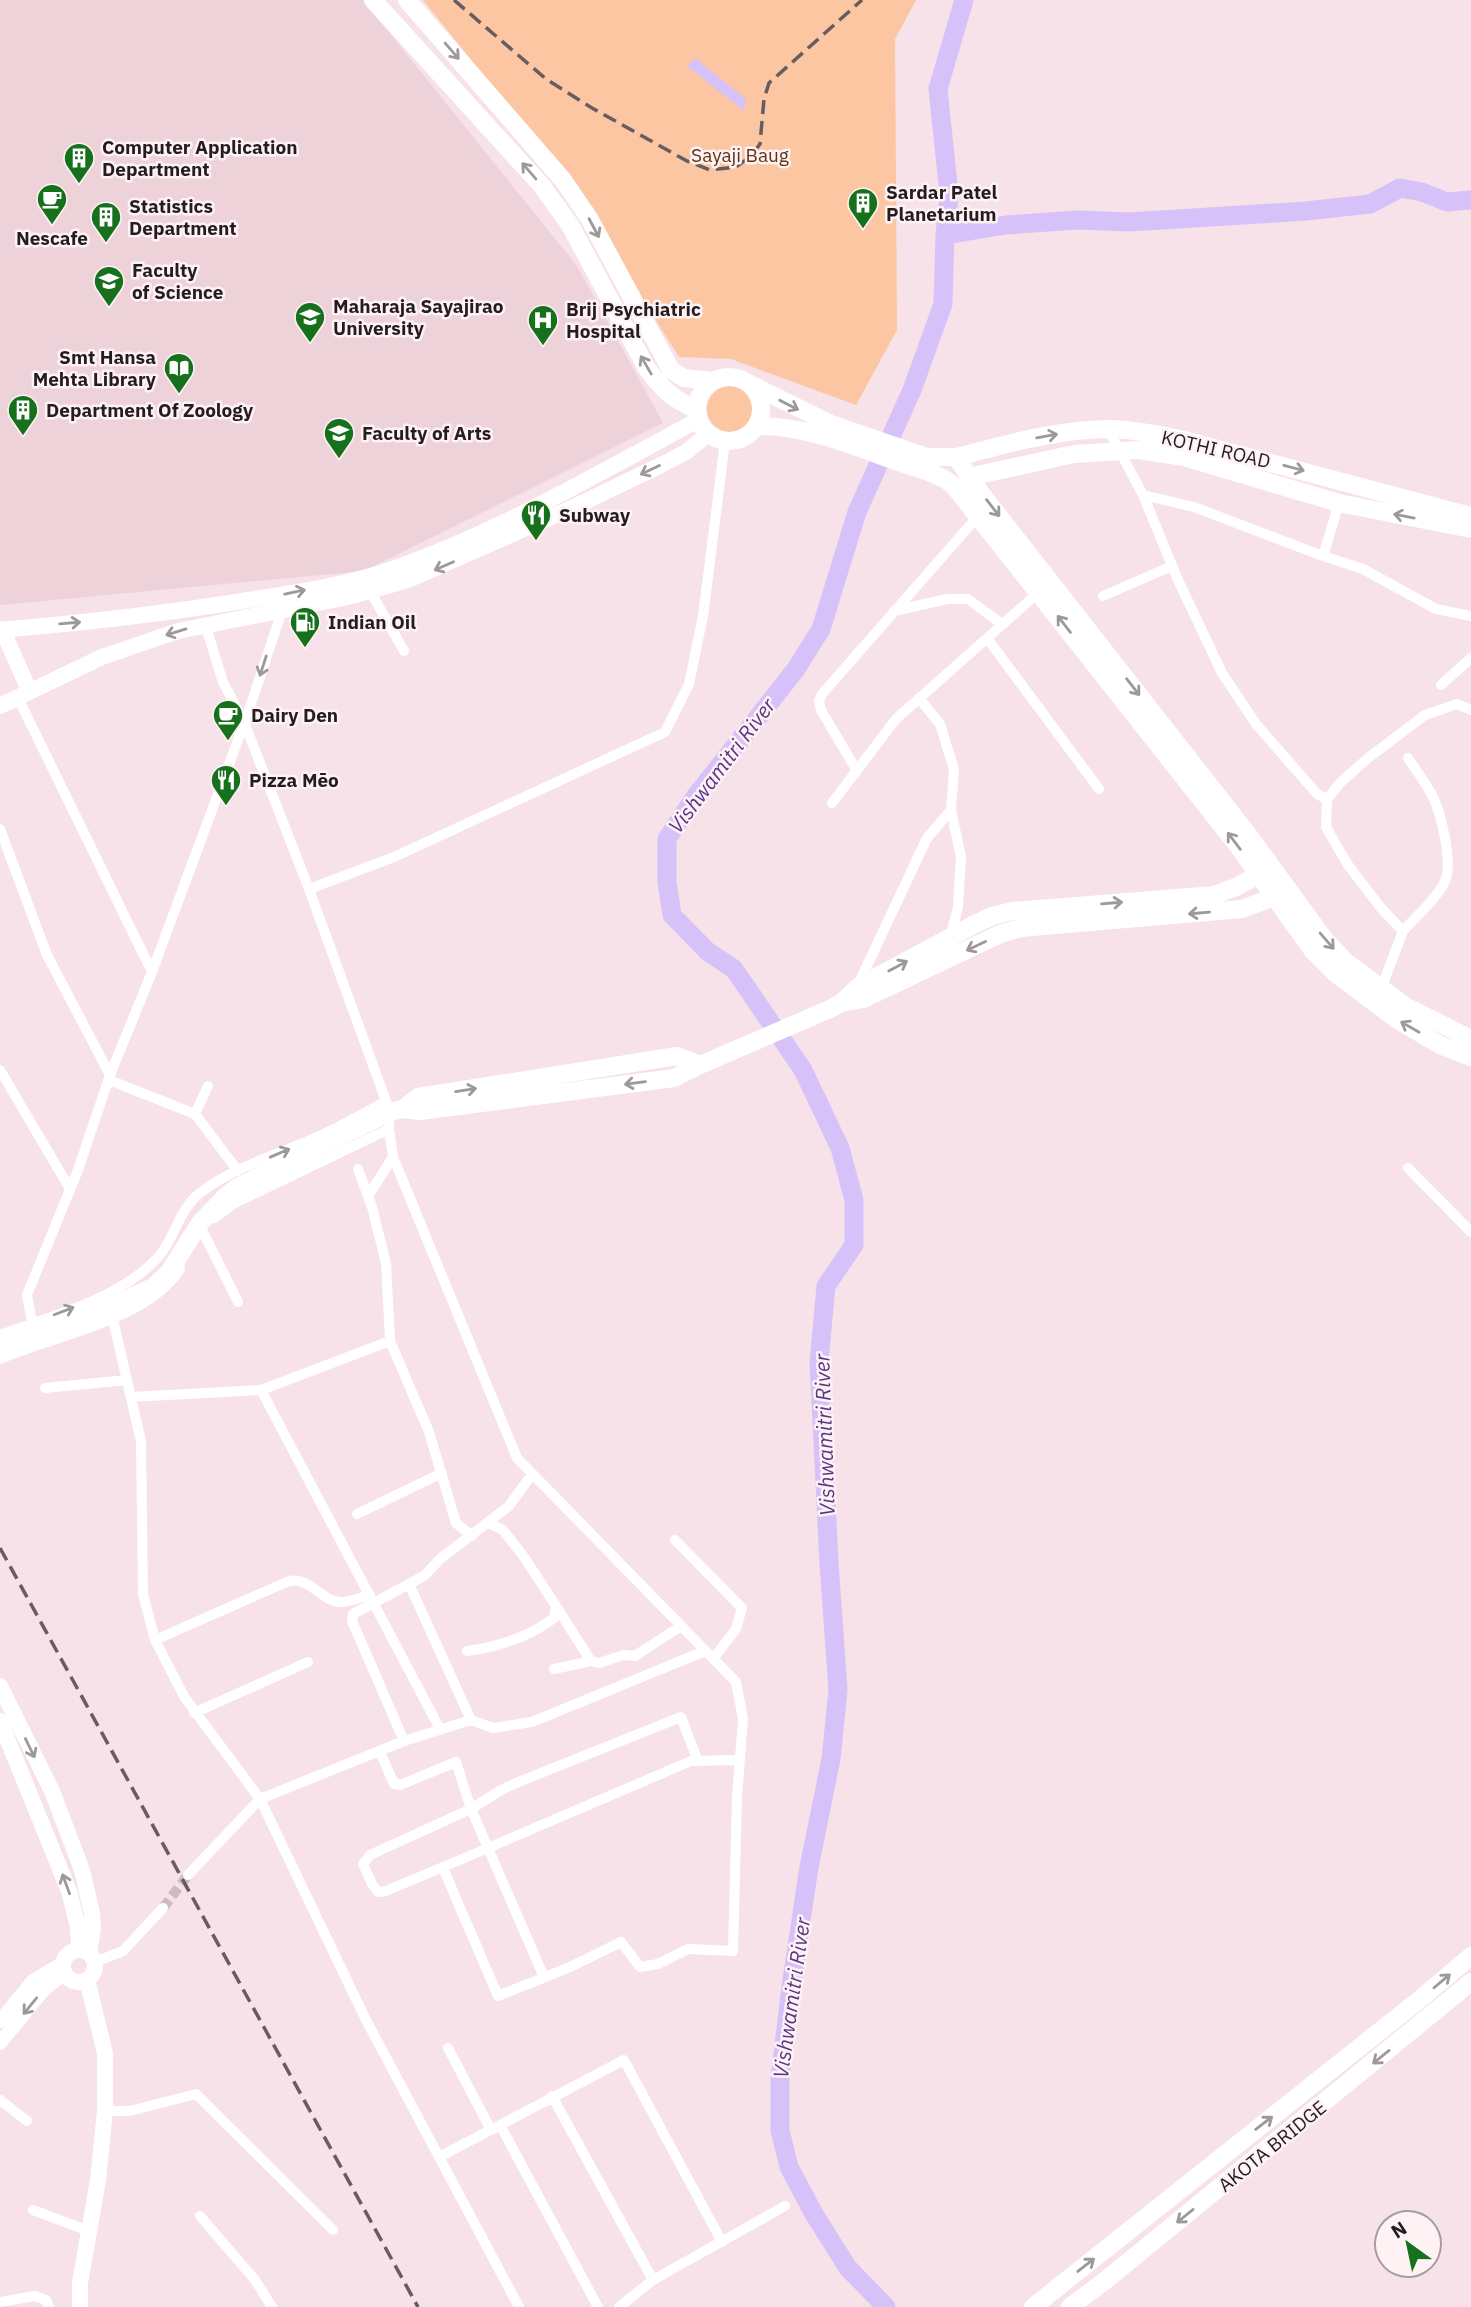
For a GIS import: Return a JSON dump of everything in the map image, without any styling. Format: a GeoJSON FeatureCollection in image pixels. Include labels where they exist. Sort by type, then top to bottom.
{"type":"FeatureCollection","features":[{"type":"Feature","properties":{"kind":"main road"},"geometry":{"type":"LineString","coordinates":[[373,0],[542,186],[570,225],[646,367],[657,382],[707,426],[743,438],[756,426],[760,417],[759,398],[748,383]]}},
{"type":"Feature","properties":{"kind":"main road"},"geometry":{"type":"LineString","coordinates":[[407,0],[563,180],[589,218],[671,370],[684,378],[712,381],[732,377],[748,383],[829,430],[928,462],[979,515],[1265,871]]}},
{"type":"Feature","properties":{"kind":"main road"},"geometry":{"type":"LineString","coordinates":[[707,426],[698,398],[712,381]]}},
{"type":"Feature","properties":{"kind":"main road"},"geometry":{"type":"LineString","coordinates":[[0,706],[102,657],[178,631],[370,592],[427,573],[574,507],[686,452],[707,426]]}},
{"type":"Feature","properties":{"kind":"main road"},"geometry":{"type":"LineString","coordinates":[[24,695],[1,629],[151,615],[285,595],[399,567],[482,532],[601,472],[707,426]]}},
{"type":"Feature","properties":{"kind":"main road"},"geometry":{"type":"LineString","coordinates":[[756,426],[829,430]]}},
{"type":"Feature","properties":{"kind":"main road","name":"KOTHI ROAD"},"geometry":{"type":"LineString","coordinates":[[928,462],[1051,434],[1108,429],[1131,430],[1180,439],[1469,518]]}},
{"type":"Feature","properties":{"kind":"main road","name":"KOTHI ROAD"},"geometry":{"type":"LineString","coordinates":[[949,482],[1042,459],[1139,450],[1184,457],[1339,503],[1469,518]]}},
{"type":"Feature","properties":{"kind":"main road"},"geometry":{"type":"LineString","coordinates":[[956,457],[1265,871],[1313,951],[1362,995],[1396,1019],[1432,1040],[1471,1057]]}},
{"type":"Feature","properties":{"kind":"main road"},"geometry":{"type":"LineString","coordinates":[[835,1006],[856,989],[992,916],[1012,911],[1214,895],[1236,887],[1265,871]]}},
{"type":"Feature","properties":{"kind":"main road"},"geometry":{"type":"LineString","coordinates":[[1280,892],[1346,962],[1381,989],[1405,1006],[1471,1039]]}},
{"type":"Feature","properties":{"kind":"main road"},"geometry":{"type":"LineString","coordinates":[[0,1347],[113,1306],[153,1287],[169,1272],[200,1223],[236,1188],[392,1113],[418,1097],[677,1056],[707,1062],[835,1006],[863,999],[1000,934],[1021,928],[1242,909],[1280,892]]}},
{"type":"Feature","properties":{"kind":"main road"},"geometry":{"type":"LineString","coordinates":[[0,1686],[52,1791],[82,1870],[92,1920],[87,1955]]}},
{"type":"Feature","properties":{"kind":"main road"},"geometry":{"type":"LineString","coordinates":[[0,1721],[69,1891],[94,1972],[87,1980],[72,1981],[64,1968],[69,1954],[87,1955]]}},
{"type":"Feature","properties":{"kind":"main road"},"geometry":{"type":"LineString","coordinates":[[1033,2307],[1471,1956]]}},
{"type":"Feature","properties":{"kind":"main road"},"geometry":{"type":"LineString","coordinates":[[80,2307],[80,2283],[98,2180],[106,2111],[105,2053],[87,1980]]}},
{"type":"Feature","properties":{"kind":"main road","name":"AKOTA BRIDGE"},"geometry":{"type":"LineString","coordinates":[[1070,2307],[1471,1982]]}},
{"type":"Feature","properties":{"kind":"street"},"geometry":{"type":"LineString","coordinates":[[309,889],[394,857],[665,732],[688,684],[703,616],[707,426]]}},
{"type":"Feature","properties":{"kind":"street"},"geometry":{"type":"LineString","coordinates":[[1108,429],[1143,495],[1172,566],[1222,673],[1249,714],[1317,794],[1327,799]]}},
{"type":"Feature","properties":{"kind":"street"},"geometry":{"type":"LineString","coordinates":[[1143,495],[1194,507],[1363,569],[1436,609],[1471,616]]}},
{"type":"Feature","properties":{"kind":"street"},"geometry":{"type":"LineString","coordinates":[[1323,556],[1339,503]]}},
{"type":"Feature","properties":{"kind":"street"},"geometry":{"type":"LineString","coordinates":[[857,771],[821,710],[819,701],[829,684],[979,515]]}},
{"type":"Feature","properties":{"kind":"street"},"geometry":{"type":"LineString","coordinates":[[1103,596],[1172,566]]}},
{"type":"Feature","properties":{"kind":"street"},"geometry":{"type":"LineString","coordinates":[[370,592],[404,651]]}},
{"type":"Feature","properties":{"kind":"street"},"geometry":{"type":"LineString","coordinates":[[832,803],[896,719],[1039,592]]}},
{"type":"Feature","properties":{"kind":"street"},"geometry":{"type":"LineString","coordinates":[[894,611],[947,599],[968,599],[1002,624]]}},
{"type":"Feature","properties":{"kind":"street"},"geometry":{"type":"LineString","coordinates":[[32,1323],[27,1295],[70,1189],[109,1077],[152,972],[282,611]]}},
{"type":"Feature","properties":{"kind":"street"},"geometry":{"type":"LineString","coordinates":[[205,624],[223,682],[244,722],[392,1113],[393,1157],[517,1458],[736,1682],[743,1719],[739,1760],[733,1951],[688,1949],[657,1964],[640,1967],[621,1942],[498,1996],[443,1868]]}},
{"type":"Feature","properties":{"kind":"street"},"geometry":{"type":"LineString","coordinates":[[987,638],[1099,789]]}},
{"type":"Feature","properties":{"kind":"street"},"geometry":{"type":"LineString","coordinates":[[1440,685],[1471,658]]}},
{"type":"Feature","properties":{"kind":"street"},"geometry":{"type":"LineString","coordinates":[[24,695],[152,972]]}},
{"type":"Feature","properties":{"kind":"street"},"geometry":{"type":"LineString","coordinates":[[919,698],[940,724],[954,769],[951,810],[961,857],[958,907],[950,938]]}},
{"type":"Feature","properties":{"kind":"street"},"geometry":{"type":"LineString","coordinates":[[1403,931],[1381,908],[1348,865],[1326,827],[1327,799],[1341,782],[1368,758],[1425,715],[1457,704],[1471,710]]}},
{"type":"Feature","properties":{"kind":"street"},"geometry":{"type":"LineString","coordinates":[[1381,989],[1403,931],[1445,881],[1447,867],[1442,831],[1432,796],[1408,758]]}},
{"type":"Feature","properties":{"kind":"street"},"geometry":{"type":"LineString","coordinates":[[856,989],[927,838],[951,810]]}},
{"type":"Feature","properties":{"kind":"street"},"geometry":{"type":"LineString","coordinates":[[0,829],[47,955],[109,1077],[195,1114],[238,1171]]}},
{"type":"Feature","properties":{"kind":"street"},"geometry":{"type":"LineString","coordinates":[[0,1070],[70,1189]]}},
{"type":"Feature","properties":{"kind":"street"},"geometry":{"type":"LineString","coordinates":[[195,1114],[208,1086]]}},
{"type":"Feature","properties":{"kind":"street"},"geometry":{"type":"LineString","coordinates":[[0,1335],[107,1294],[138,1277],[162,1253],[181,1216],[199,1194],[238,1171],[317,1137],[392,1113]]}},
{"type":"Feature","properties":{"kind":"street"},"geometry":{"type":"LineString","coordinates":[[0,1359],[113,1318],[145,1303],[172,1282],[203,1232],[217,1215],[392,1113]]}},
{"type":"Feature","properties":{"kind":"street"},"geometry":{"type":"LineString","coordinates":[[368,1196],[393,1157]]}},
{"type":"Feature","properties":{"kind":"street"},"geometry":{"type":"LineString","coordinates":[[1408,1168],[1471,1232]]}},
{"type":"Feature","properties":{"kind":"street"},"geometry":{"type":"LineString","coordinates":[[358,1169],[386,1263],[390,1341],[429,1432],[456,1523],[472,1536]]}},
{"type":"Feature","properties":{"kind":"street"},"geometry":{"type":"LineString","coordinates":[[203,1232],[239,1302]]}},
{"type":"Feature","properties":{"kind":"street"},"geometry":{"type":"LineString","coordinates":[[107,1294],[141,1441],[143,1594],[155,1640],[194,1713],[260,1799],[365,2018],[519,2307]]}},
{"type":"Feature","properties":{"kind":"street"},"geometry":{"type":"LineString","coordinates":[[131,1397],[261,1390],[390,1341]]}},
{"type":"Feature","properties":{"kind":"street"},"geometry":{"type":"LineString","coordinates":[[45,1388],[127,1380]]}},
{"type":"Feature","properties":{"kind":"street"},"geometry":{"type":"LineString","coordinates":[[261,1390],[440,1729]]}},
{"type":"Feature","properties":{"kind":"street"},"geometry":{"type":"LineString","coordinates":[[356,1514],[442,1473]]}},
{"type":"Feature","properties":{"kind":"street"},"geometry":{"type":"LineString","coordinates":[[155,1640],[289,1581],[298,1580],[333,1601],[343,1602],[371,1598],[409,1584],[424,1576],[440,1559],[509,1506],[532,1474]]}},
{"type":"Feature","properties":{"kind":"street"},"geometry":{"type":"LineString","coordinates":[[488,1523],[503,1530],[524,1557],[591,1661]]}},
{"type":"Feature","properties":{"kind":"street"},"geometry":{"type":"LineString","coordinates":[[188,1875],[260,1799],[440,1729],[471,1720],[493,1728],[532,1722],[709,1655],[736,1629],[743,1608],[675,1540]]}},
{"type":"Feature","properties":{"kind":"street"},"geometry":{"type":"LineString","coordinates":[[409,1584],[471,1720]]}},
{"type":"Feature","properties":{"kind":"street"},"geometry":{"type":"LineString","coordinates":[[371,1598],[353,1614],[352,1621],[404,1741]]}},
{"type":"Feature","properties":{"kind":"street"},"geometry":{"type":"LineString","coordinates":[[467,1651],[493,1648],[541,1627],[554,1618],[556,1606]]}},
{"type":"Feature","properties":{"kind":"street"},"geometry":{"type":"LineString","coordinates":[[554,1669],[591,1661],[599,1663],[624,1655],[635,1656],[681,1626]]}},
{"type":"Feature","properties":{"kind":"street"},"geometry":{"type":"LineString","coordinates":[[194,1713],[308,1662]]}},
{"type":"Feature","properties":{"kind":"street"},"geometry":{"type":"LineString","coordinates":[[698,1761],[681,1717],[501,1790],[471,1809],[370,1855],[363,1864],[378,1892],[386,1891],[691,1761],[698,1761],[739,1760]]}},
{"type":"Feature","properties":{"kind":"street"},"geometry":{"type":"LineString","coordinates":[[380,1752],[394,1784],[456,1762],[471,1809],[544,1977]]}},
{"type":"Feature","properties":{"kind":"street"},"geometry":{"type":"LineString","coordinates":[[87,1955],[123,1951],[163,1908]]}},
{"type":"Feature","properties":{"kind":"street"},"geometry":{"type":"LineString","coordinates":[[0,2021],[33,1981],[64,1968]]}},
{"type":"Feature","properties":{"kind":"street"},"geometry":{"type":"LineString","coordinates":[[0,2043],[64,1968]]}},
{"type":"Feature","properties":{"kind":"street"},"geometry":{"type":"LineString","coordinates":[[449,2048],[598,2307]]}},
{"type":"Feature","properties":{"kind":"street"},"geometry":{"type":"LineString","coordinates":[[439,2157],[624,2060],[722,2242]]}},
{"type":"Feature","properties":{"kind":"street"},"geometry":{"type":"LineString","coordinates":[[106,2111],[130,2111],[196,2094],[333,2230]]}},
{"type":"Feature","properties":{"kind":"street"},"geometry":{"type":"LineString","coordinates":[[552,2096],[653,2280]]}},
{"type":"Feature","properties":{"kind":"street"},"geometry":{"type":"LineString","coordinates":[[0,2101],[27,2121]]}},
{"type":"Feature","properties":{"kind":"street"},"geometry":{"type":"LineString","coordinates":[[619,2307],[653,2280],[785,2206]]}},
{"type":"Feature","properties":{"kind":"street"},"geometry":{"type":"LineString","coordinates":[[33,2210],[89,2231]]}},
{"type":"Feature","properties":{"kind":"street"},"geometry":{"type":"LineString","coordinates":[[200,2216],[255,2280],[272,2307]]}},
{"type":"Feature","properties":{"kind":"street"},"geometry":{"type":"LineString","coordinates":[[0,2302],[35,2296],[46,2300],[49,2307]]}},
{"type":"Feature","properties":{"kind":"shaded area","name":"Maharaja Sayajirao University"},"geometry":{"type":"Polygon","coordinates":[[[0,0],[363,0],[577,266],[663,423],[364,571],[0,605],[0,0]]]}},
{"type":"Feature","properties":{"kind":"shaded area"},"geometry":{"type":"Polygon","coordinates":[[[695,58],[746,99],[744,111],[687,66],[695,58]]]}},
{"type":"Feature","properties":{"kind":"green space","name":"Sayaji Baug"},"geometry":{"type":"Polygon","coordinates":[[[423,0],[916,0],[895,39],[897,330],[856,405],[731,359],[679,357],[622,266],[596,215],[423,0]]]}},
{"type":"Feature","properties":{"kind":"green space"},"geometry":{"type":"Polygon","coordinates":[[[730,386],[747,392],[753,409],[747,426],[730,432],[713,426],[707,409],[713,392],[730,386]]]}},
{"type":"Feature","properties":{"kind":"waterway","name":"Vishwamitri River"},"geometry":{"type":"LineString","coordinates":[[886,2307],[848,2268],[814,2214],[789,2167],[780,2131],[780,2079],[791,1987],[809,1867],[831,1759],[838,1690],[819,1362],[826,1286],[854,1245],[854,1200],[840,1148],[803,1070],[734,969],[707,951],[672,915],[667,882],[667,839],[695,797],[796,669],[821,629],[857,512],[912,390],[943,304],[949,194],[938,89],[964,0]]}},
{"type":"Feature","properties":{"kind":"waterway"},"geometry":{"type":"LineString","coordinates":[[945,235],[1006,225],[1078,220],[1129,222],[1306,211],[1370,204],[1400,188],[1422,192],[1447,202],[1471,200]]}},
{"type":"Feature","properties":{"kind":"tunnel"},"geometry":{"type":"LineString","coordinates":[[163,1908],[188,1875]]}},
{"type":"Feature","properties":{"kind":"railway"},"geometry":{"type":"LineString","coordinates":[[454,0],[546,79],[687,161],[710,170],[736,167],[751,156],[760,144],[764,99],[769,83],[862,0]]}},
{"type":"Feature","properties":{"kind":"railway"},"geometry":{"type":"LineString","coordinates":[[0,1548],[418,2307]]}},
{"type":"Feature","properties":{"kind":"place","name":"Computer Application Department"},"geometry":{"type":"Point","coordinates":[79,185]}},
{"type":"Feature","properties":{"kind":"place","name":"Nescafe"},"geometry":{"type":"Point","coordinates":[52,226]}},
{"type":"Feature","properties":{"kind":"place","name":"Sardar Patel Planetarium"},"geometry":{"type":"Point","coordinates":[863,230]}},
{"type":"Feature","properties":{"kind":"place","name":"Statistics Department"},"geometry":{"type":"Point","coordinates":[106,244]}},
{"type":"Feature","properties":{"kind":"place","name":"Faculty of Science"},"geometry":{"type":"Point","coordinates":[109,308]}},
{"type":"Feature","properties":{"kind":"place","name":"Maharaja Sayajirao University"},"geometry":{"type":"Point","coordinates":[310,344]}},
{"type":"Feature","properties":{"kind":"place","name":"Brij Psychiatric Hospital"},"geometry":{"type":"Point","coordinates":[543,347]}},
{"type":"Feature","properties":{"kind":"place","name":"Smt Hansa Mehta Library"},"geometry":{"type":"Point","coordinates":[179,395]}},
{"type":"Feature","properties":{"kind":"place","name":"Department Of Zoology"},"geometry":{"type":"Point","coordinates":[23,437]}},
{"type":"Feature","properties":{"kind":"place","name":"Faculty of Arts"},"geometry":{"type":"Point","coordinates":[339,460]}},
{"type":"Feature","properties":{"kind":"place","name":"Subway"},"geometry":{"type":"Point","coordinates":[536,542]}},
{"type":"Feature","properties":{"kind":"place","name":"Indian Oil"},"geometry":{"type":"Point","coordinates":[305,649]}},
{"type":"Feature","properties":{"kind":"place","name":"Dairy Den"},"geometry":{"type":"Point","coordinates":[228,742]}},
{"type":"Feature","properties":{"kind":"place","name":"Pizza Mēo"},"geometry":{"type":"Point","coordinates":[226,807]}}]}
